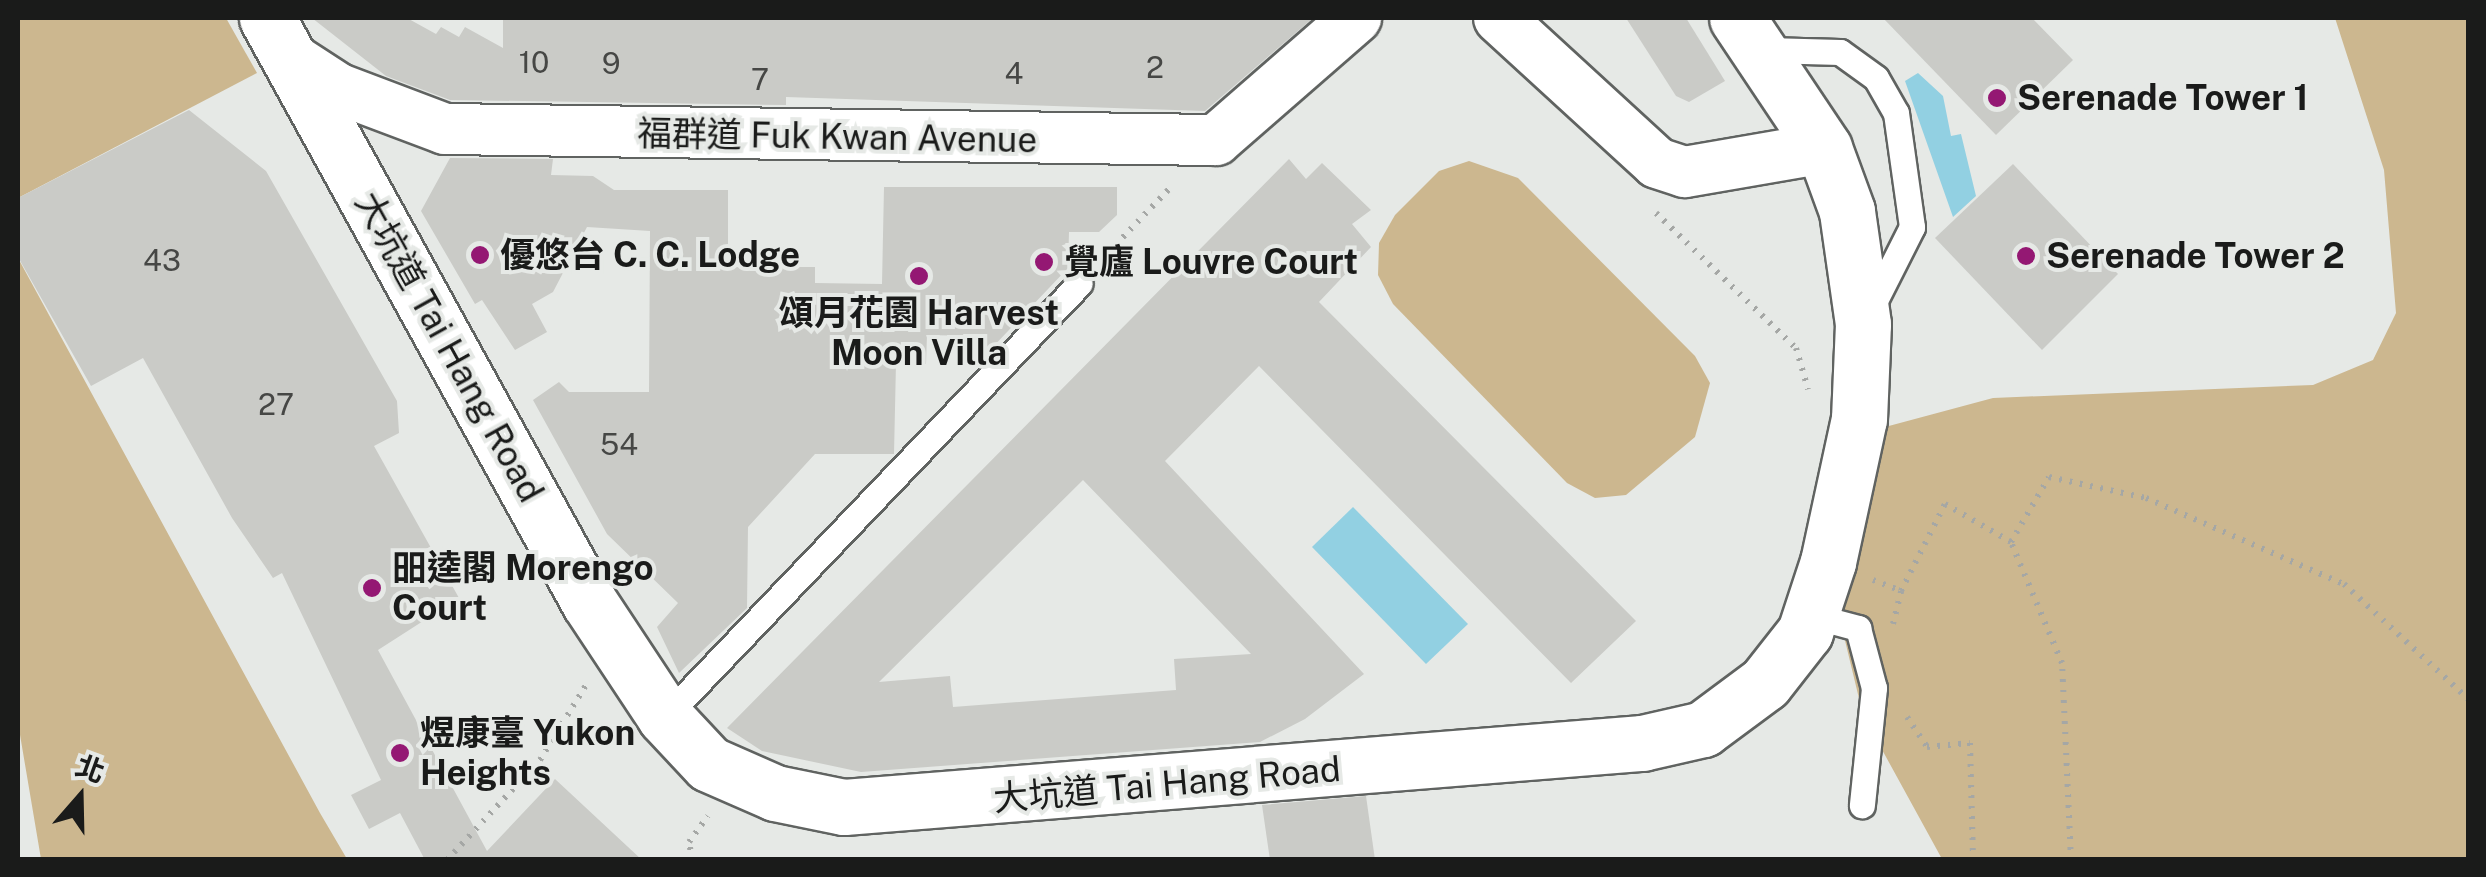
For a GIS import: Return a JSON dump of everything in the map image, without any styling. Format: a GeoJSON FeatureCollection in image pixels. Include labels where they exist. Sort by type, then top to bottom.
{"type":"FeatureCollection","features":[{"type":"Feature","properties":{"kind":"main road","name":"大坑道 Tai Hang Road"},"geometry":{"type":"LineString","coordinates":[[278,36],[589,602],[665,718],[708,764],[775,793],[844,806],[1642,743],[1728,714],[1765,683],[1813,616],[1858,418],[1864,324],[1847,211],[1824,148],[1752,34]]}},
{"type":"Feature","properties":{"kind":"street","name":"福群道 Fuk Kwan Avenue"},"geometry":{"type":"LineString","coordinates":[[278,36],[338,89],[445,129],[1196,140],[1228,132],[1356,18]]}},
{"type":"Feature","properties":{"kind":"street"},"geometry":{"type":"LineString","coordinates":[[1499,18],[1656,163],[1685,172],[1824,148]]}},
{"type":"Feature","properties":{"kind":"lane"},"geometry":{"type":"LineString","coordinates":[[1752,34],[1840,52],[1876,78],[1896,113],[1911,180],[1909,246],[1864,324]]}},
{"type":"Feature","properties":{"kind":"lane"},"geometry":{"type":"LineString","coordinates":[[665,718],[1080,284]]}},
{"type":"Feature","properties":{"kind":"lane"},"geometry":{"type":"LineString","coordinates":[[1813,616],[1858,628],[1874,688],[1862,805]]}},
{"type":"Feature","properties":{"kind":"path"},"geometry":{"type":"LineString","coordinates":[[1080,284],[1179,178]]}},
{"type":"Feature","properties":{"kind":"path"},"geometry":{"type":"LineString","coordinates":[[2011,542],[2049,477],[2146,498],[2344,584],[2468,699]]}},
{"type":"Feature","properties":{"kind":"path"},"geometry":{"type":"LineString","coordinates":[[1888,643],[1901,592],[1945,504],[2011,542],[2062,663],[2070,860]]}},
{"type":"Feature","properties":{"kind":"path"},"geometry":{"type":"LineString","coordinates":[[1859,574],[1901,592]]}},
{"type":"Feature","properties":{"kind":"path"},"geometry":{"type":"LineString","coordinates":[[447,860],[540,760],[598,668]]}},
{"type":"Feature","properties":{"kind":"path"},"geometry":{"type":"LineString","coordinates":[[1899,705],[1927,746],[1970,743],[1973,860]]}},
{"type":"Feature","properties":{"kind":"path"},"geometry":{"type":"LineString","coordinates":[[692,860],[690,842],[718,804]]}},
{"type":"Feature","properties":{"kind":"shaded area"},"geometry":{"type":"Polygon","coordinates":[[[18,18],[226,18],[257,73],[18,198],[18,18]]]}},
{"type":"Feature","properties":{"kind":"shaded area"},"geometry":{"type":"Polygon","coordinates":[[[2335,18],[2468,18],[2468,859],[1942,859],[1863,715],[1834,595],[1859,434],[1993,398],[2313,385],[2373,360],[2396,313],[2384,170],[2335,18]]]}},
{"type":"Feature","properties":{"kind":"shaded area"},"geometry":{"type":"Polygon","coordinates":[[[1469,161],[1518,178],[1695,356],[1710,383],[1695,437],[1626,495],[1595,498],[1567,483],[1393,304],[1378,275],[1379,243],[1395,215],[1439,171],[1469,161]]]}},
{"type":"Feature","properties":{"kind":"shaded area"},"geometry":{"type":"Polygon","coordinates":[[[18,258],[347,859],[41,859],[18,723],[18,258]]]}},
{"type":"Feature","properties":{"kind":"water"},"geometry":{"type":"Polygon","coordinates":[[[1918,73],[1943,96],[1951,136],[1961,134],[1976,196],[1953,217],[1905,81],[1918,73]]]}},
{"type":"Feature","properties":{"kind":"water"},"geometry":{"type":"Polygon","coordinates":[[[1353,507],[1468,624],[1426,664],[1312,547],[1353,507]]]}},
{"type":"Feature","properties":{"kind":"building"},"geometry":{"type":"Polygon","coordinates":[[[312,18],[407,18],[436,34],[441,27],[459,37],[465,27],[503,48],[503,18],[1313,18],[1205,111],[786,97],[786,105],[450,100],[386,76],[312,18]]]}},
{"type":"Feature","properties":{"kind":"building"},"geometry":{"type":"Polygon","coordinates":[[[1626,18],[1686,18],[1725,81],[1689,102],[1676,96],[1626,18]]]}},
{"type":"Feature","properties":{"kind":"building","name":"Serenade Tower 1"},"geometry":{"type":"Polygon","coordinates":[[[1883,18],[2032,18],[2073,60],[1996,135],[1883,18]]]}},
{"type":"Feature","properties":{"kind":"building"},"geometry":{"type":"Polygon","coordinates":[[[189,110],[266,171],[397,401],[399,433],[374,446],[459,598],[378,650],[487,851],[555,779],[642,860],[425,860],[400,813],[369,829],[351,795],[381,780],[282,573],[273,578],[232,518],[143,358],[91,386],[18,257],[18,198],[189,110]]]}},
{"type":"Feature","properties":{"kind":"building"},"geometry":{"type":"Polygon","coordinates":[[[450,158],[553,159],[551,175],[593,176],[614,190],[728,190],[728,267],[815,267],[815,283],[882,284],[884,187],[1117,187],[1117,215],[1099,232],[1069,232],[1068,268],[989,351],[973,336],[927,335],[926,364],[896,363],[894,454],[815,454],[748,527],[747,608],[679,673],[657,627],[678,603],[607,534],[533,400],[559,382],[569,392],[649,392],[650,231],[587,227],[553,292],[532,304],[547,332],[515,350],[482,300],[475,304],[421,211],[450,158]]]}},
{"type":"Feature","properties":{"kind":"building"},"geometry":{"type":"Polygon","coordinates":[[[1289,159],[1306,179],[1322,163],[1371,210],[1352,224],[1371,247],[1319,302],[1636,621],[1571,683],[1259,366],[1165,461],[1364,674],[1305,719],[1260,742],[861,772],[762,751],[727,728],[1289,159]],[[1083,480],[879,682],[950,676],[953,707],[1176,690],[1174,659],[1251,654],[1083,480]]]}},
{"type":"Feature","properties":{"kind":"building","name":"Serenade Tower 2"},"geometry":{"type":"Polygon","coordinates":[[[2013,164],[2118,274],[2042,350],[1935,238],[2013,164]]]}},
{"type":"Feature","properties":{"kind":"building"},"geometry":{"type":"Polygon","coordinates":[[[1366,796],[1375,860],[1270,860],[1262,805],[1366,796]]]}},
{"type":"Feature","properties":{"kind":"place","name":"Serenade Tower 1"},"geometry":{"type":"Point","coordinates":[1997,98]}},
{"type":"Feature","properties":{"kind":"place","name":"優悠台 C. C. Lodge"},"geometry":{"type":"Point","coordinates":[480,255]}},
{"type":"Feature","properties":{"kind":"place","name":"Serenade Tower 2"},"geometry":{"type":"Point","coordinates":[2026,256]}},
{"type":"Feature","properties":{"kind":"place","name":"覺廬 Louvre Court"},"geometry":{"type":"Point","coordinates":[1044,262]}},
{"type":"Feature","properties":{"kind":"place","name":"頌月花園 Harvest Moon Villa"},"geometry":{"type":"Point","coordinates":[919,276]}},
{"type":"Feature","properties":{"kind":"place","name":"昍逵閣 Morengo Court"},"geometry":{"type":"Point","coordinates":[372,588]}},
{"type":"Feature","properties":{"kind":"place","name":"煜康臺 Yukon Heights"},"geometry":{"type":"Point","coordinates":[400,753]}}]}
